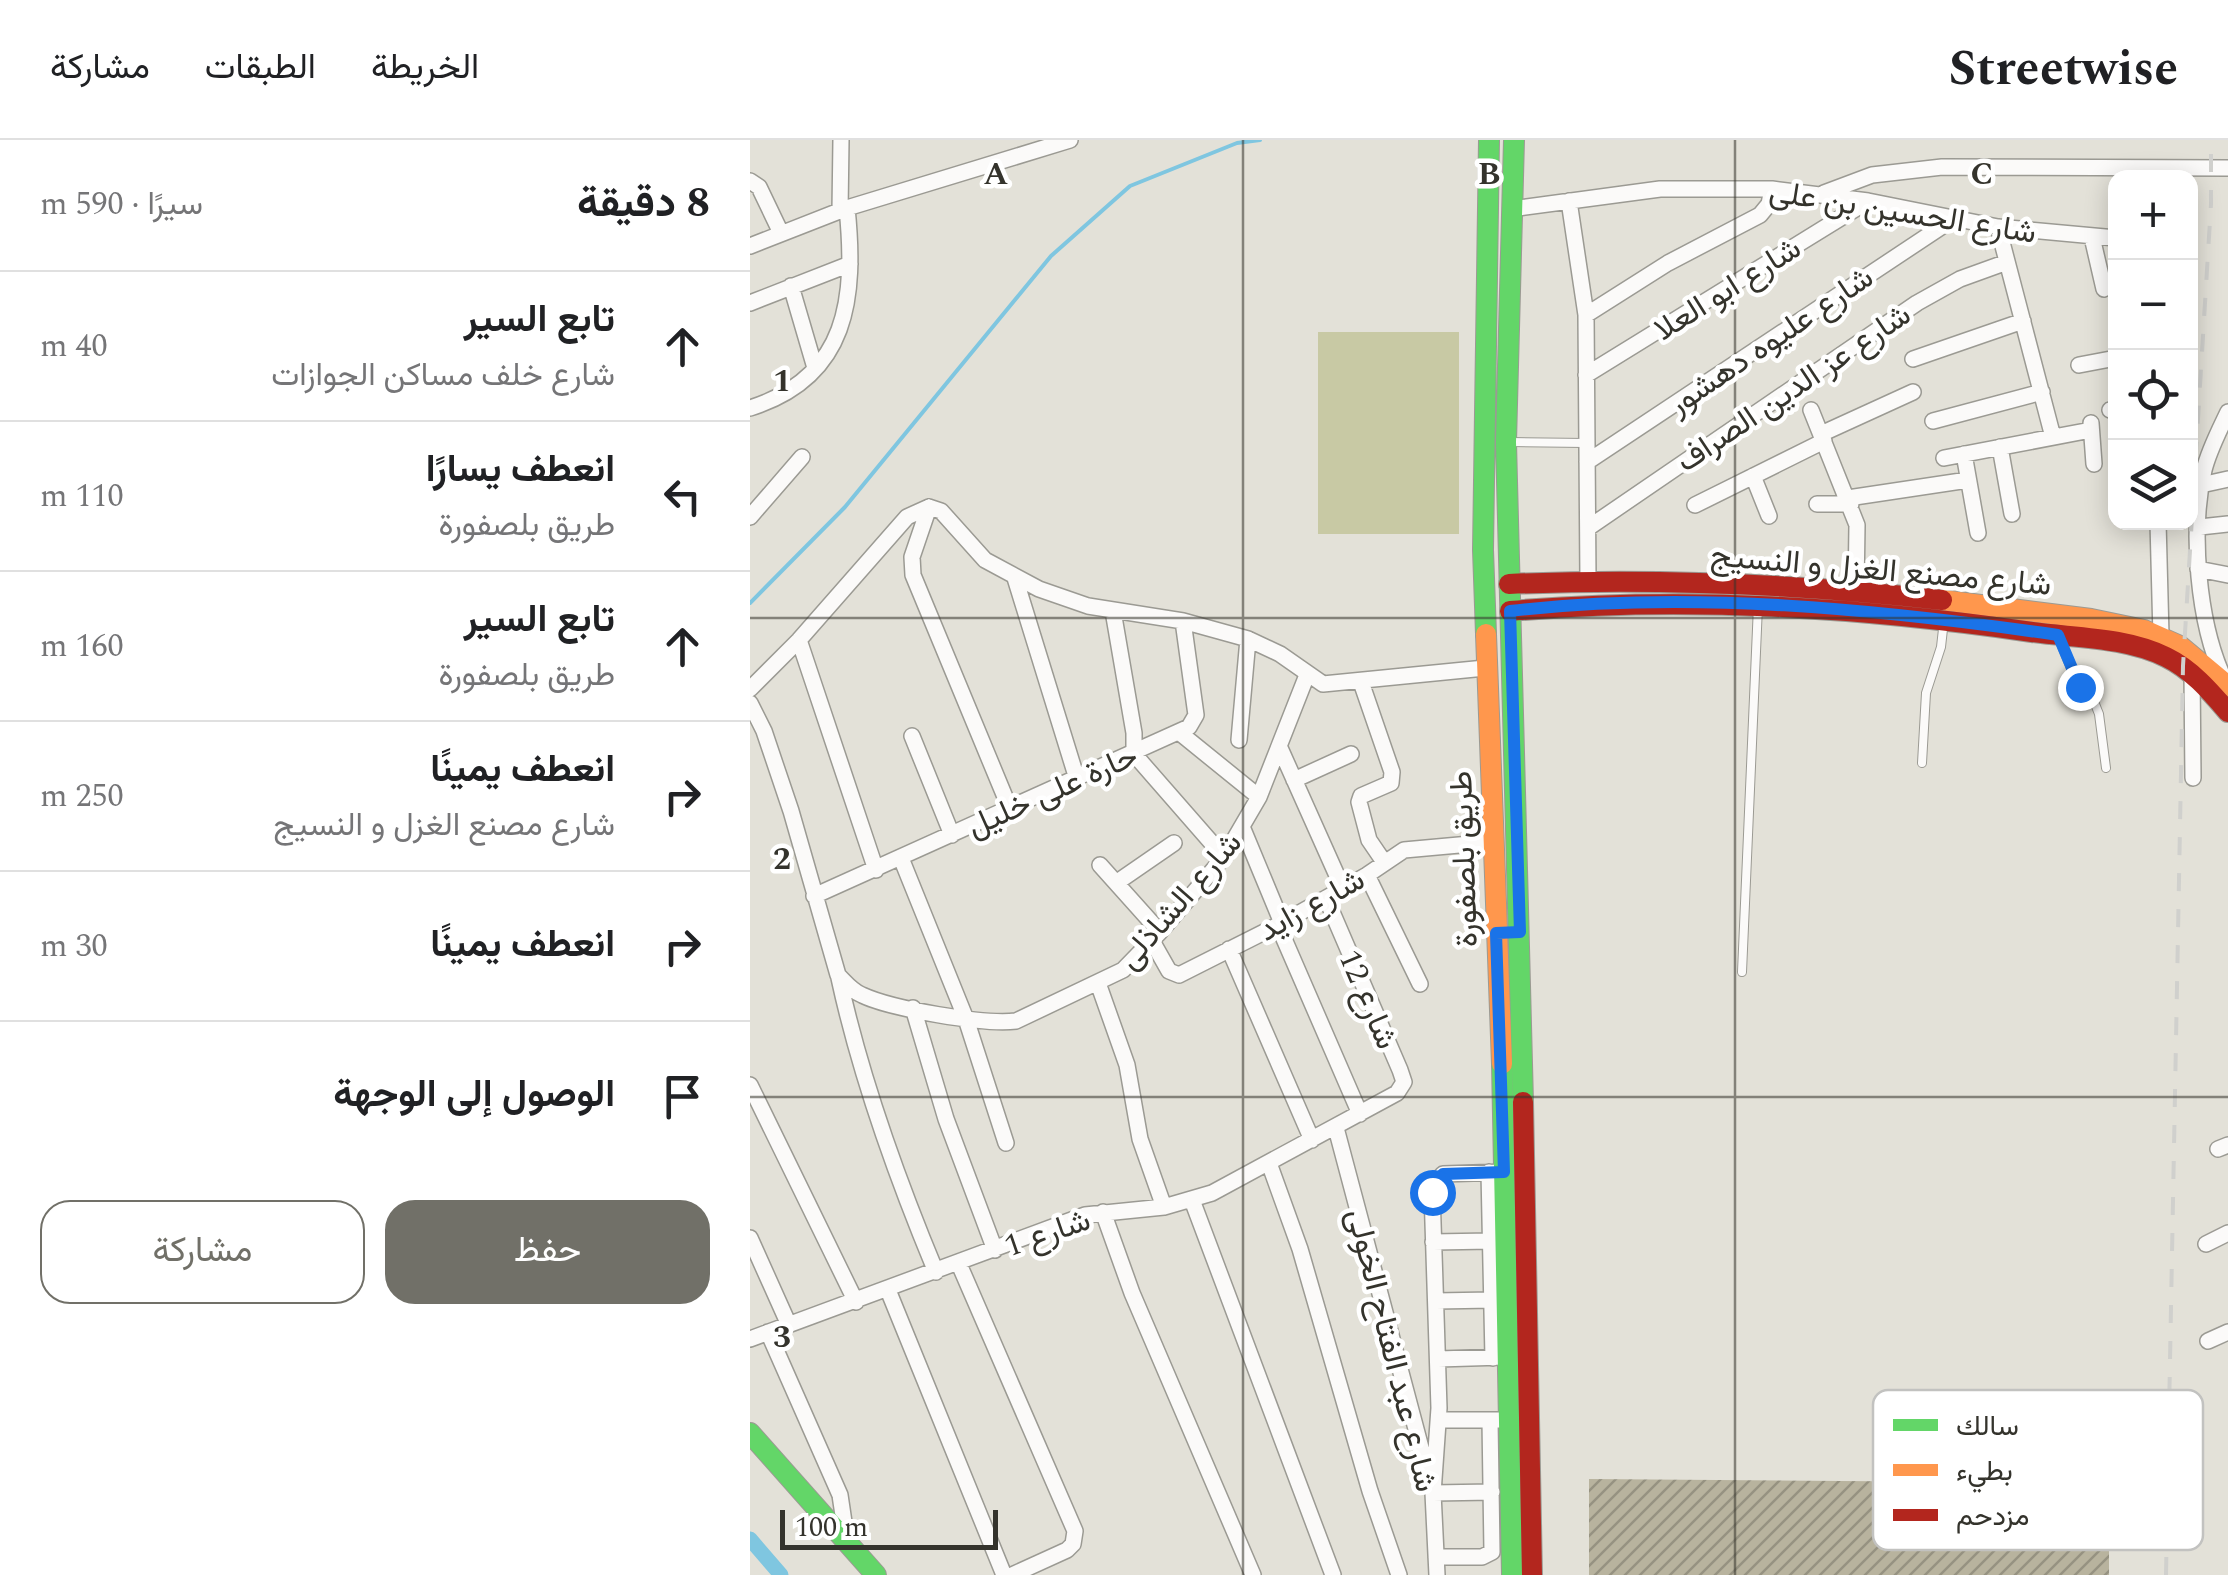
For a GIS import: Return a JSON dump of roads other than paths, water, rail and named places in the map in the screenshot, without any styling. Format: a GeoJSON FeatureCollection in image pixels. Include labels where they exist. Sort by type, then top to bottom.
{"type":"FeatureCollection","features":[{"type":"Feature","properties":{"kind":"main road","name":"طريق بلصفورة"},"geometry":{"type":"LineString","coordinates":[[1514,140],[1506,442],[1532,1575]]}},
{"type":"Feature","properties":{"kind":"main road","name":"طريق بلصفورة"},"geometry":{"type":"LineString","coordinates":[[1489,141],[1483,434],[1486,668],[1496,933],[1499,1420],[1512,1575]]}},
{"type":"Feature","properties":{"kind":"main road","name":"شارع مصنع الغزل و النسيج"},"geometry":{"type":"LineString","coordinates":[[1509,584],[1644,580],[1758,596],[1944,610]]}},
{"type":"Feature","properties":{"kind":"main road"},"geometry":{"type":"LineString","coordinates":[[1643,603],[1644,580]]}},
{"type":"Feature","properties":{"kind":"main road","name":"شارع مصنع الغزل و النسيج"},"geometry":{"type":"LineString","coordinates":[[1510,611],[1856,592],[1944,610],[2058,626],[2147,649],[2192,673],[2228,712]]}},
{"type":"Feature","properties":{"kind":"main road","name":"شارع مصنع الغزل و النسيج"},"geometry":{"type":"LineString","coordinates":[[2058,626],[2135,628],[2161,636],[2184,648],[2228,686]]}},
{"type":"Feature","properties":{"kind":"main road"},"geometry":{"type":"LineString","coordinates":[[1496,933],[1520,932]]}},
{"type":"Feature","properties":{"kind":"main road"},"geometry":{"type":"LineString","coordinates":[[750,1434],[876,1575]]}},
{"type":"Feature","properties":{"kind":"street"},"geometry":{"type":"LineString","coordinates":[[750,408],[780,395],[815,368],[840,334],[850,292],[841,140]]}},
{"type":"Feature","properties":{"kind":"street"},"geometry":{"type":"LineString","coordinates":[[750,246],[844,209],[1070,140]]}},
{"type":"Feature","properties":{"kind":"street"},"geometry":{"type":"LineString","coordinates":[[1821,194],[1872,176],[1930,168],[2108,171]]}},
{"type":"Feature","properties":{"kind":"street"},"geometry":{"type":"LineString","coordinates":[[2194,170],[2228,168]]}},
{"type":"Feature","properties":{"kind":"street"},"geometry":{"type":"LineString","coordinates":[[750,181],[759,186],[780,233]]}},
{"type":"Feature","properties":{"kind":"street"},"geometry":{"type":"LineString","coordinates":[[1586,315],[1668,262],[1760,215],[1770,204],[1772,189]]}},
{"type":"Feature","properties":{"kind":"street","name":"شارع الحسين بن على"},"geometry":{"type":"LineString","coordinates":[[1511,209],[1660,190],[1772,189],[1868,201],[1998,227],[2108,238]]}},
{"type":"Feature","properties":{"kind":"street"},"geometry":{"type":"LineString","coordinates":[[1569,201],[1586,315],[1588,581]]}},
{"type":"Feature","properties":{"kind":"street","name":"شارع ابو العلا"},"geometry":{"type":"LineString","coordinates":[[1586,376],[1868,201]]}},
{"type":"Feature","properties":{"kind":"street","name":"شارع عليوه دهشور"},"geometry":{"type":"LineString","coordinates":[[1587,462],[1952,219]]}},
{"type":"Feature","properties":{"kind":"street"},"geometry":{"type":"LineString","coordinates":[[1998,227],[2054,437]]}},
{"type":"Feature","properties":{"kind":"street"},"geometry":{"type":"LineString","coordinates":[[2092,237],[2104,289]]}},
{"type":"Feature","properties":{"kind":"street","name":"شارع عز الدين الصراف"},"geometry":{"type":"LineString","coordinates":[[1588,528],[1917,303],[1960,279],[2007,262]]}},
{"type":"Feature","properties":{"kind":"street"},"geometry":{"type":"LineString","coordinates":[[750,303],[850,264]]}},
{"type":"Feature","properties":{"kind":"street"},"geometry":{"type":"LineString","coordinates":[[791,286],[815,368]]}},
{"type":"Feature","properties":{"kind":"street"},"geometry":{"type":"LineString","coordinates":[[1914,358],[2023,320]]}},
{"type":"Feature","properties":{"kind":"street"},"geometry":{"type":"LineString","coordinates":[[2079,365],[2108,360]]}},
{"type":"Feature","properties":{"kind":"street"},"geometry":{"type":"LineString","coordinates":[[1695,505],[1914,392]]}},
{"type":"Feature","properties":{"kind":"street"},"geometry":{"type":"LineString","coordinates":[[1933,421],[2042,392]]}},
{"type":"Feature","properties":{"kind":"street"},"geometry":{"type":"LineString","coordinates":[[1811,410],[1849,501],[1858,537],[1856,592]]}},
{"type":"Feature","properties":{"kind":"street"},"geometry":{"type":"LineString","coordinates":[[2228,412],[2212,446],[2201,485],[2198,569],[2204,621],[2228,686]]}},
{"type":"Feature","properties":{"kind":"street"},"geometry":{"type":"LineString","coordinates":[[1944,458],[2054,437],[2091,424],[2094,464]]}},
{"type":"Feature","properties":{"kind":"street"},"geometry":{"type":"LineString","coordinates":[[2000,447],[2012,514]]}},
{"type":"Feature","properties":{"kind":"street"},"geometry":{"type":"LineString","coordinates":[[1964,454],[1978,533]]}},
{"type":"Feature","properties":{"kind":"street"},"geometry":{"type":"LineString","coordinates":[[750,517],[802,457]]}},
{"type":"Feature","properties":{"kind":"street"},"geometry":{"type":"LineString","coordinates":[[1753,476],[1769,516]]}},
{"type":"Feature","properties":{"kind":"street"},"geometry":{"type":"LineString","coordinates":[[2201,485],[2228,479]]}},
{"type":"Feature","properties":{"kind":"street"},"geometry":{"type":"LineString","coordinates":[[1818,504],[1968,480]]}},
{"type":"Feature","properties":{"kind":"street"},"geometry":{"type":"LineString","coordinates":[[750,689],[800,640],[907,517],[929,507],[941,511],[984,560],[1016,578],[1063,598],[1113,612],[1183,621],[1248,639],[1280,654],[1323,684],[1486,668]]}},
{"type":"Feature","properties":{"kind":"street"},"geometry":{"type":"LineString","coordinates":[[929,507],[912,557],[914,575],[1010,809]]}},
{"type":"Feature","properties":{"kind":"street"},"geometry":{"type":"LineString","coordinates":[[2200,526],[2228,524]]}},
{"type":"Feature","properties":{"kind":"street"},"geometry":{"type":"LineString","coordinates":[[2158,530],[2161,636]]}},
{"type":"Feature","properties":{"kind":"street"},"geometry":{"type":"LineString","coordinates":[[2198,569],[2228,575]]}},
{"type":"Feature","properties":{"kind":"street"},"geometry":{"type":"LineString","coordinates":[[1016,578],[1077,779]]}},
{"type":"Feature","properties":{"kind":"street"},"geometry":{"type":"LineString","coordinates":[[1113,612],[1134,733],[1134,754],[1224,857]]}},
{"type":"Feature","properties":{"kind":"street","name":"حارة على خليل"},"geometry":{"type":"LineString","coordinates":[[814,896],[1180,733],[1194,722],[1196,715],[1183,621]]}},
{"type":"Feature","properties":{"kind":"street"},"geometry":{"type":"LineString","coordinates":[[1239,740],[1248,639]]}},
{"type":"Feature","properties":{"kind":"street"},"geometry":{"type":"LineString","coordinates":[[800,640],[876,870]]}},
{"type":"Feature","properties":{"kind":"street"},"geometry":{"type":"LineString","coordinates":[[2192,673],[2192,778]]}},
{"type":"Feature","properties":{"kind":"street","name":"شارع الشاذلى"},"geometry":{"type":"LineString","coordinates":[[838,975],[862,995],[985,1023],[1016,1021],[1122,970],[1224,857],[1243,829],[1308,676]]}},
{"type":"Feature","properties":{"kind":"street"},"geometry":{"type":"LineString","coordinates":[[1360,682],[1392,772],[1390,782],[1361,796],[1359,802],[1369,840],[1384,862]]}},
{"type":"Feature","properties":{"kind":"street"},"geometry":{"type":"LineString","coordinates":[[750,703],[764,731],[885,1143],[936,1272]]}},
{"type":"Feature","properties":{"kind":"street"},"geometry":{"type":"LineString","coordinates":[[1180,733],[1259,797]]}},
{"type":"Feature","properties":{"kind":"street"},"geometry":{"type":"LineString","coordinates":[[912,736],[952,835]]}},
{"type":"Feature","properties":{"kind":"street"},"geometry":{"type":"LineString","coordinates":[[1280,748],[1343,888]]}},
{"type":"Feature","properties":{"kind":"street"},"geometry":{"type":"LineString","coordinates":[[1294,780],[1351,754]]}},
{"type":"Feature","properties":{"kind":"street"},"geometry":{"type":"LineString","coordinates":[[1243,829],[1360,1114]]}},
{"type":"Feature","properties":{"kind":"street"},"geometry":{"type":"LineString","coordinates":[[1116,883],[1174,842]]}},
{"type":"Feature","properties":{"kind":"street","name":"شارع زايد"},"geometry":{"type":"LineString","coordinates":[[1156,936],[1173,975],[1178,975],[1280,924],[1404,850],[1492,842]]}},
{"type":"Feature","properties":{"kind":"street"},"geometry":{"type":"LineString","coordinates":[[901,858],[966,1019],[1006,1143]]}},
{"type":"Feature","properties":{"kind":"street"},"geometry":{"type":"LineString","coordinates":[[1100,865],[1156,936]]}},
{"type":"Feature","properties":{"kind":"street"},"geometry":{"type":"LineString","coordinates":[[1367,875],[1420,984]]}},
{"type":"Feature","properties":{"kind":"street","name":"شارع 12"},"geometry":{"type":"LineString","coordinates":[[1326,898],[1400,1070],[1402,1088],[1392,1096]]}},
{"type":"Feature","properties":{"kind":"street"},"geometry":{"type":"LineString","coordinates":[[1229,949],[1312,1140]]}},
{"type":"Feature","properties":{"kind":"street"},"geometry":{"type":"LineString","coordinates":[[1098,983],[1128,1065],[1140,1139],[1164,1207]]}},
{"type":"Feature","properties":{"kind":"street"},"geometry":{"type":"LineString","coordinates":[[912,1008],[946,1119],[996,1250]]}},
{"type":"Feature","properties":{"kind":"street"},"geometry":{"type":"LineString","coordinates":[[750,1085],[856,1302]]}},
{"type":"Feature","properties":{"kind":"street","name":"شارع 1"},"geometry":{"type":"LineString","coordinates":[[756,1333],[856,1302],[1085,1216],[1192,1200],[1270,1163],[1392,1096]]}},
{"type":"Feature","properties":{"kind":"street","name":"شارع عبد الفتاح الخولى"},"geometry":{"type":"LineString","coordinates":[[1336,1128],[1432,1492],[1437,1575]]}},
{"type":"Feature","properties":{"kind":"street"},"geometry":{"type":"LineString","coordinates":[[1270,1163],[1399,1575]]}},
{"type":"Feature","properties":{"kind":"street"},"geometry":{"type":"LineString","coordinates":[[1438,1359],[1500,1357],[1492,1300],[1496,1172],[1450,1172],[1437,1179],[1432,1192],[1438,1420],[1432,1492],[1492,1492]]}},
{"type":"Feature","properties":{"kind":"street"},"geometry":{"type":"LineString","coordinates":[[1192,1200],[1333,1575]]}},
{"type":"Feature","properties":{"kind":"street"},"geometry":{"type":"LineString","coordinates":[[1103,1212],[1132,1293],[1253,1575]]}},
{"type":"Feature","properties":{"kind":"street"},"geometry":{"type":"LineString","coordinates":[[2206,1244],[2228,1233]]}},
{"type":"Feature","properties":{"kind":"street"},"geometry":{"type":"LineString","coordinates":[[750,1238],[788,1326]]}},
{"type":"Feature","properties":{"kind":"street"},"geometry":{"type":"LineString","coordinates":[[1434,1242],[1491,1241]]}},
{"type":"Feature","properties":{"kind":"street"},"geometry":{"type":"LineString","coordinates":[[959,1264],[1075,1532],[1068,1550],[1012,1575]]}},
{"type":"Feature","properties":{"kind":"street"},"geometry":{"type":"LineString","coordinates":[[888,1290],[1004,1575]]}},
{"type":"Feature","properties":{"kind":"street"},"geometry":{"type":"LineString","coordinates":[[1436,1301],[1492,1300]]}},
{"type":"Feature","properties":{"kind":"street"},"geometry":{"type":"LineString","coordinates":[[2208,1342],[2228,1332]]}},
{"type":"Feature","properties":{"kind":"street"},"geometry":{"type":"LineString","coordinates":[[756,1333],[840,1495],[842,1536]]}},
{"type":"Feature","properties":{"kind":"street"},"geometry":{"type":"LineString","coordinates":[[1436,1556],[1482,1557],[1492,1552],[1492,1492],[1499,1420],[1438,1420]]}},
{"type":"Feature","properties":{"kind":"lane"},"geometry":{"type":"LineString","coordinates":[[1506,442],[1586,443]]}},
{"type":"Feature","properties":{"kind":"lane"},"geometry":{"type":"LineString","coordinates":[[1742,972],[1758,596]]}},
{"type":"Feature","properties":{"kind":"lane"},"geometry":{"type":"LineString","coordinates":[[1922,763],[1926,693],[1942,647],[1944,610]]}},
{"type":"Feature","properties":{"kind":"lane"},"geometry":{"type":"LineString","coordinates":[[2058,626],[2075,678],[2099,714],[2106,768]]}},
{"type":"Feature","properties":{"kind":"waterway"},"geometry":{"type":"LineString","coordinates":[[750,603],[845,507],[1051,256],[1130,186],[1237,143],[1260,140]]}},
{"type":"Feature","properties":{"kind":"waterway"},"geometry":{"type":"LineString","coordinates":[[750,1539],[781,1575]]}},
{"type":"Feature","properties":{"kind":"railway"},"geometry":{"type":"LineString","coordinates":[[2169,1390],[2183,666],[2211,204],[2211,140]]}},
{"type":"Feature","properties":{"kind":"railway"},"geometry":{"type":"LineString","coordinates":[[2166,1550],[2166,1575]]}}]}
